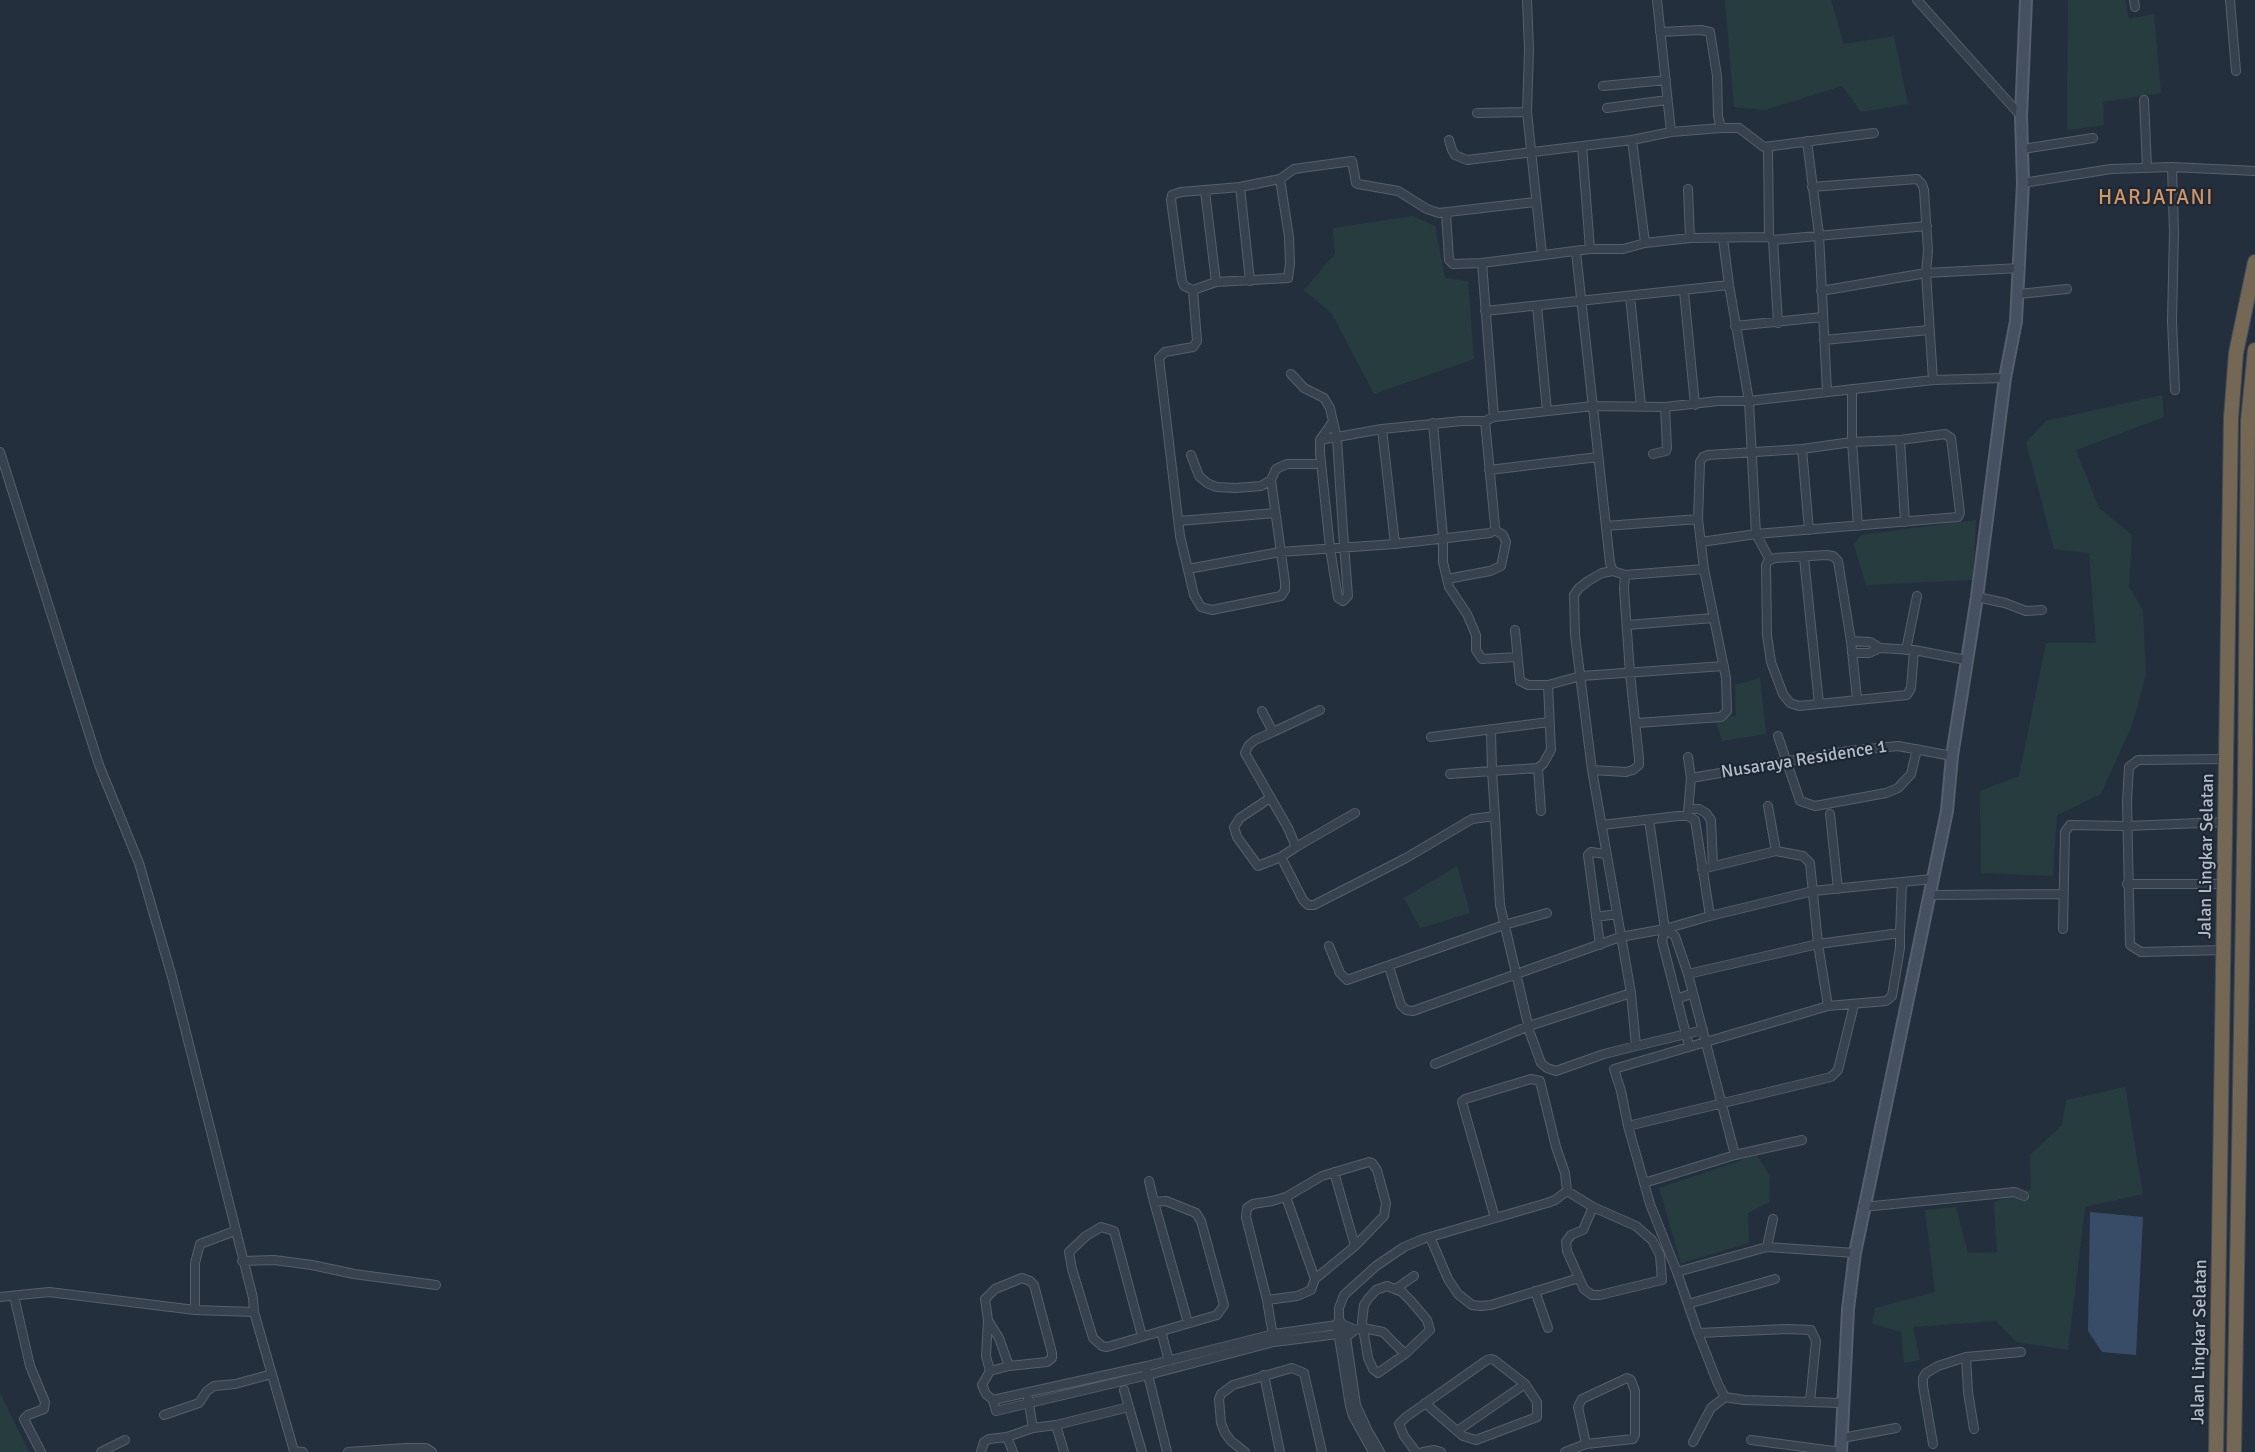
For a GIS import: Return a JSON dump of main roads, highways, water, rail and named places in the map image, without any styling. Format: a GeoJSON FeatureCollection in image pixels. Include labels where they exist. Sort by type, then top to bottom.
{"type":"FeatureCollection","features":[{"type":"Feature","properties":{"kind":"highway","name":"Jalan Lingkar Selatan"},"geometry":{"type":"LineString","coordinates":[[2216,1452],[2231,418],[2236,352],[2255,262]]}},
{"type":"Feature","properties":{"kind":"highway","name":"Jalan Lingkar Selatan"},"geometry":{"type":"LineString","coordinates":[[2234,1452],[2249,840],[2245,790],[2248,421],[2255,352]]}},
{"type":"Feature","properties":{"kind":"highway"},"geometry":{"type":"LineString","coordinates":[[2226,792],[2245,790]]}},
{"type":"Feature","properties":{"kind":"highway"},"geometry":{"type":"LineString","coordinates":[[2220,1233],[2238,1236]]}},
{"type":"Feature","properties":{"kind":"water"},"geometry":{"type":"Polygon","coordinates":[[[2090,1212],[2143,1217],[2136,1355],[2102,1352],[2088,1331],[2090,1212]]]}},
{"type":"Feature","properties":{"kind":"district","name":"HARJATANI"},"geometry":{"type":"Point","coordinates":[2156,198]}}]}
